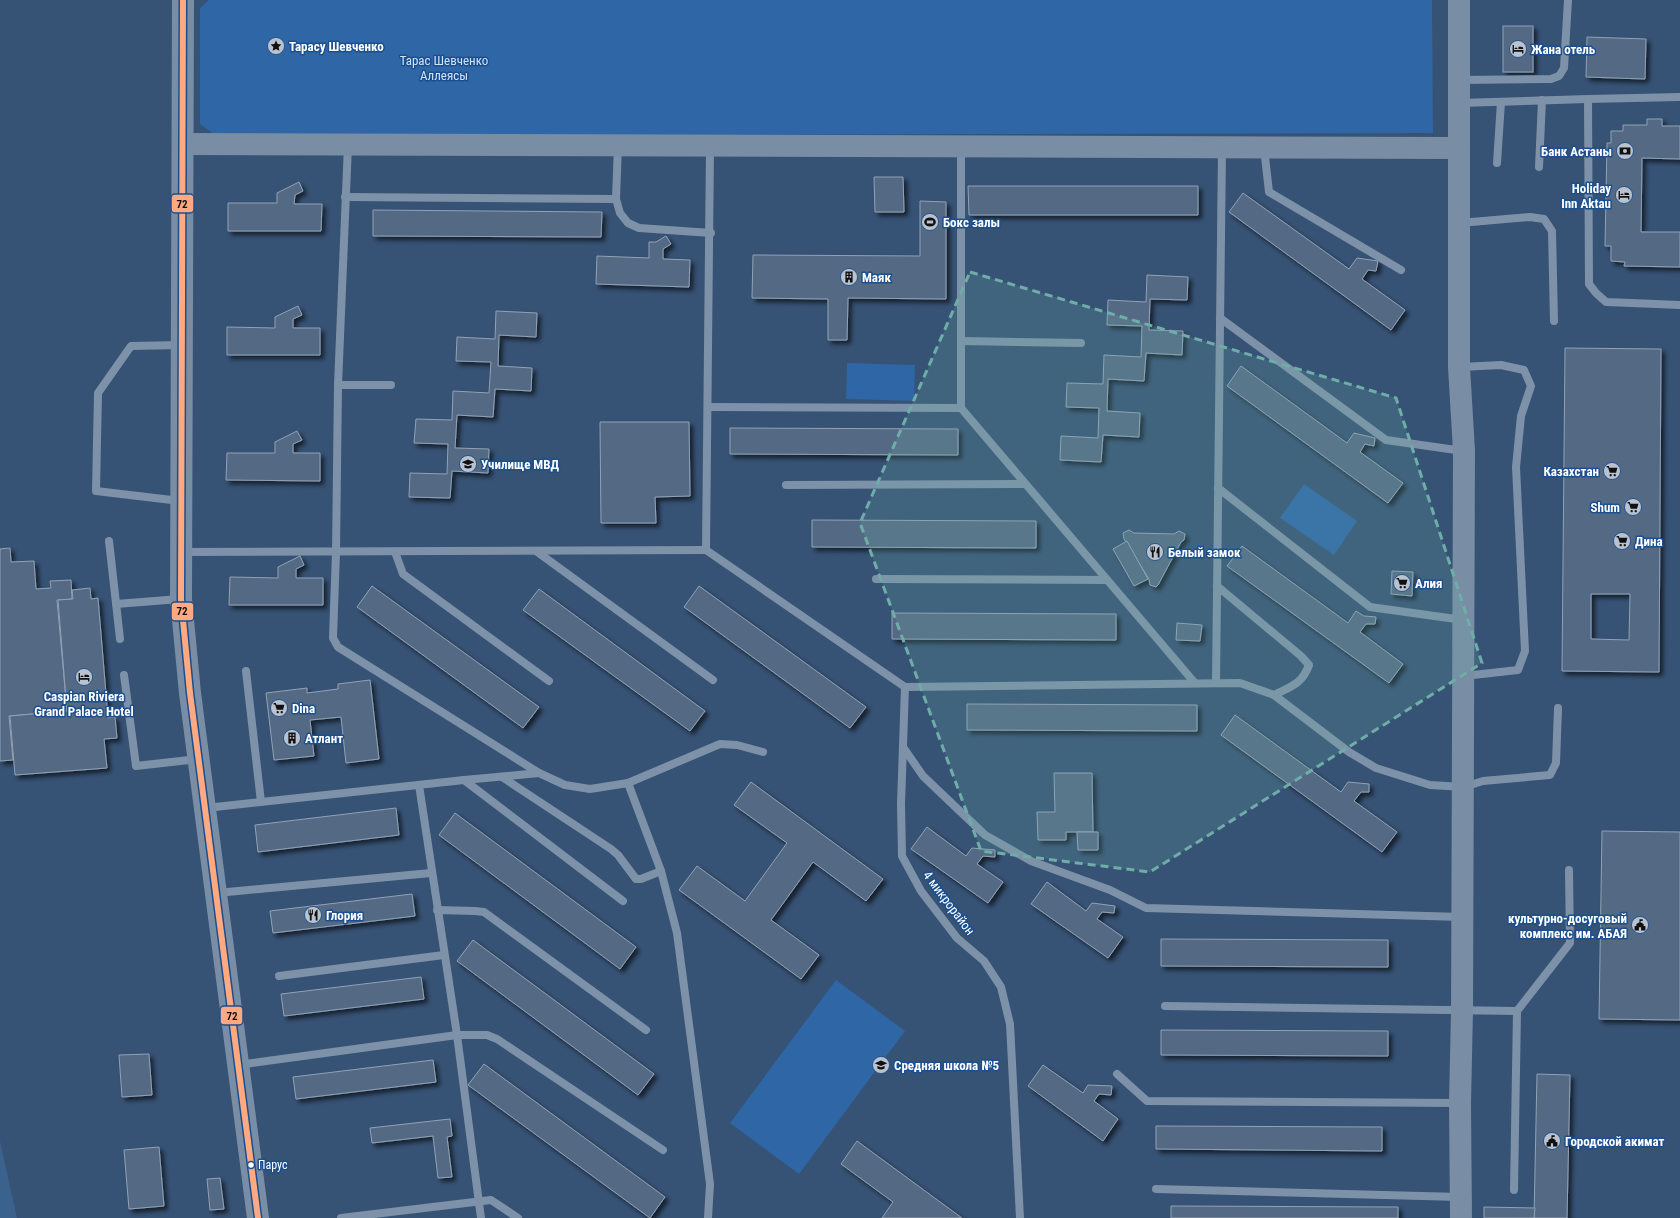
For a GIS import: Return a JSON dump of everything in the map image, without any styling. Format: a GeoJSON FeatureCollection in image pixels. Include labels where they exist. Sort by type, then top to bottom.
{"type":"FeatureCollection","features":[{"type":"Feature","properties":{"kind":"street"},"geometry":{"type":"LineString","coordinates":[[183,0],[181,599],[198,759],[258,1218]]}},
{"type":"Feature","properties":{"kind":"street"},"geometry":{"type":"LineString","coordinates":[[1459,0],[1459,367],[1464,451],[1464,787],[1460,1103],[1461,1207]]}},
{"type":"Feature","properties":{"kind":"street"},"geometry":{"type":"LineString","coordinates":[[183,144],[1459,148]]}},
{"type":"Feature","properties":{"kind":"lane"},"geometry":{"type":"LineString","coordinates":[[1459,80],[1551,80],[1559,76],[1564,68],[1568,0]]}},
{"type":"Feature","properties":{"kind":"lane"},"geometry":{"type":"LineString","coordinates":[[1459,103],[1680,98]]}},
{"type":"Feature","properties":{"kind":"lane"},"geometry":{"type":"LineString","coordinates":[[1588,99],[1589,284],[1606,302],[1680,305]]}},
{"type":"Feature","properties":{"kind":"lane"},"geometry":{"type":"LineString","coordinates":[[1540,166],[1542,100]]}},
{"type":"Feature","properties":{"kind":"lane"},"geometry":{"type":"LineString","coordinates":[[1497,163],[1501,102]]}},
{"type":"Feature","properties":{"kind":"lane"},"geometry":{"type":"LineString","coordinates":[[348,145],[338,385],[336,552],[333,638],[338,647],[539,773],[564,785],[590,789],[628,783],[720,744],[737,745],[763,752]]}},
{"type":"Feature","properties":{"kind":"lane"},"geometry":{"type":"LineString","coordinates":[[618,145],[616,199],[620,213],[628,223],[639,228],[711,233]]}},
{"type":"Feature","properties":{"kind":"lane"},"geometry":{"type":"LineString","coordinates":[[706,550],[711,233],[710,146]]}},
{"type":"Feature","properties":{"kind":"lane"},"geometry":{"type":"LineString","coordinates":[[961,146],[961,408],[1194,682]]}},
{"type":"Feature","properties":{"kind":"lane"},"geometry":{"type":"LineString","coordinates":[[1216,683],[1222,147]]}},
{"type":"Feature","properties":{"kind":"lane"},"geometry":{"type":"LineString","coordinates":[[1264,147],[1269,192],[1401,270]]}},
{"type":"Feature","properties":{"kind":"lane"},"geometry":{"type":"LineString","coordinates":[[345,197],[616,199]]}},
{"type":"Feature","properties":{"kind":"lane"},"geometry":{"type":"LineString","coordinates":[[1459,223],[1530,217],[1544,219],[1552,231],[1554,322]]}},
{"type":"Feature","properties":{"kind":"lane"},"geometry":{"type":"LineString","coordinates":[[1220,318],[1386,440],[1464,451]]}},
{"type":"Feature","properties":{"kind":"lane"},"geometry":{"type":"LineString","coordinates":[[962,341],[1081,343]]}},
{"type":"Feature","properties":{"kind":"lane"},"geometry":{"type":"LineString","coordinates":[[182,345],[131,346],[98,393],[96,491],[182,501]]}},
{"type":"Feature","properties":{"kind":"lane"},"geometry":{"type":"LineString","coordinates":[[1459,367],[1501,365],[1524,370],[1531,386],[1521,416],[1516,467],[1524,652],[1518,670],[1463,676]]}},
{"type":"Feature","properties":{"kind":"lane"},"geometry":{"type":"LineString","coordinates":[[338,385],[391,385]]}},
{"type":"Feature","properties":{"kind":"lane"},"geometry":{"type":"LineString","coordinates":[[708,408],[961,408]]}},
{"type":"Feature","properties":{"kind":"lane"},"geometry":{"type":"LineString","coordinates":[[786,485],[1025,484]]}},
{"type":"Feature","properties":{"kind":"lane"},"geometry":{"type":"LineString","coordinates":[[1218,488],[1370,607],[1464,620]]}},
{"type":"Feature","properties":{"kind":"lane"},"geometry":{"type":"LineString","coordinates":[[109,540],[120,639]]}},
{"type":"Feature","properties":{"kind":"lane"},"geometry":{"type":"LineString","coordinates":[[181,552],[706,550],[905,687],[1194,682],[1240,683],[1274,695],[1349,752],[1376,768],[1430,785],[1464,787],[1483,781],[1550,775],[1556,763],[1558,708]]}},
{"type":"Feature","properties":{"kind":"lane"},"geometry":{"type":"LineString","coordinates":[[536,551],[713,680]]}},
{"type":"Feature","properties":{"kind":"lane"},"geometry":{"type":"LineString","coordinates":[[395,552],[403,574],[549,681]]}},
{"type":"Feature","properties":{"kind":"lane"},"geometry":{"type":"LineString","coordinates":[[876,580],[1107,580]]}},
{"type":"Feature","properties":{"kind":"lane"},"geometry":{"type":"LineString","coordinates":[[1217,586],[1301,656],[1309,665],[1306,673],[1299,683],[1274,695]]}},
{"type":"Feature","properties":{"kind":"lane"},"geometry":{"type":"LineString","coordinates":[[116,604],[181,599]]}},
{"type":"Feature","properties":{"kind":"lane"},"geometry":{"type":"LineString","coordinates":[[246,671],[261,802]]}},
{"type":"Feature","properties":{"kind":"lane"},"geometry":{"type":"LineString","coordinates":[[124,675],[136,766],[198,759]]}},
{"type":"Feature","properties":{"kind":"lane","name":"4 микрорайон"},"geometry":{"type":"LineString","coordinates":[[905,687],[902,856],[926,897],[957,938],[984,961],[1001,987],[1010,1024],[1020,1218]]}},
{"type":"Feature","properties":{"kind":"lane"},"geometry":{"type":"LineString","coordinates":[[903,747],[923,776],[985,835],[1031,861],[1110,890],[1146,908],[1462,917]]}},
{"type":"Feature","properties":{"kind":"lane"},"geometry":{"type":"LineString","coordinates":[[205,808],[539,773]]}},
{"type":"Feature","properties":{"kind":"lane"},"geometry":{"type":"LineString","coordinates":[[502,777],[611,849],[618,855],[636,879],[641,879],[661,871]]}},
{"type":"Feature","properties":{"kind":"lane"},"geometry":{"type":"LineString","coordinates":[[464,780],[623,901]]}},
{"type":"Feature","properties":{"kind":"lane"},"geometry":{"type":"LineString","coordinates":[[628,783],[661,871],[676,933],[710,1184],[708,1218]]}},
{"type":"Feature","properties":{"kind":"lane"},"geometry":{"type":"LineString","coordinates":[[419,785],[457,1035],[481,1218]]}},
{"type":"Feature","properties":{"kind":"lane"},"geometry":{"type":"LineString","coordinates":[[1514,1190],[1517,1011],[1570,943],[1568,870]]}},
{"type":"Feature","properties":{"kind":"lane"},"geometry":{"type":"LineString","coordinates":[[216,893],[432,873]]}},
{"type":"Feature","properties":{"kind":"lane"},"geometry":{"type":"LineString","coordinates":[[438,910],[475,910],[484,912],[646,1030]]}},
{"type":"Feature","properties":{"kind":"lane"},"geometry":{"type":"LineString","coordinates":[[279,976],[444,955]]}},
{"type":"Feature","properties":{"kind":"lane"},"geometry":{"type":"LineString","coordinates":[[1165,1006],[1517,1011]]}},
{"type":"Feature","properties":{"kind":"lane"},"geometry":{"type":"LineString","coordinates":[[238,1065],[457,1035],[487,1035],[497,1039],[663,1150]]}},
{"type":"Feature","properties":{"kind":"lane"},"geometry":{"type":"LineString","coordinates":[[1117,1074],[1147,1101],[1460,1103]]}},
{"type":"Feature","properties":{"kind":"lane"},"geometry":{"type":"LineString","coordinates":[[1156,1189],[1461,1207]]}},
{"type":"Feature","properties":{"kind":"lane"},"geometry":{"type":"LineString","coordinates":[[341,1218],[491,1200],[518,1218]]}},
{"type":"Feature","properties":{"kind":"highlighted area"},"geometry":{"type":"Polygon","coordinates":[[[970,272],[1396,398],[1482,663],[1150,872],[981,851],[860,523],[970,272]]]}},
{"type":"Feature","properties":{"kind":"green space","name":"Тарас Шевченко Аллеясы"},"geometry":{"type":"Polygon","coordinates":[[[209,0],[1432,0],[1433,133],[216,136],[200,124],[200,8],[209,0]]]}},
{"type":"Feature","properties":{"kind":"green space"},"geometry":{"type":"Polygon","coordinates":[[[847,363],[915,365],[914,401],[846,399],[847,363]]]}},
{"type":"Feature","properties":{"kind":"green space"},"geometry":{"type":"Polygon","coordinates":[[[1304,484],[1357,521],[1334,555],[1280,518],[1304,484]]]}},
{"type":"Feature","properties":{"kind":"green space"},"geometry":{"type":"Polygon","coordinates":[[[836,980],[905,1031],[799,1174],[730,1123],[836,980]]]}},
{"type":"Feature","properties":{"kind":"shaded area"},"geometry":{"type":"Polygon","coordinates":[[[0,1141],[17,1218],[0,1218],[0,1141]]]}},
{"type":"Feature","properties":{"kind":"building","name":"Жана отель"},"geometry":{"type":"Polygon","coordinates":[[[1503,26],[1533,26],[1533,72],[1503,72],[1503,26]]]}},
{"type":"Feature","properties":{"kind":"building"},"geometry":{"type":"Polygon","coordinates":[[[1587,37],[1646,39],[1645,79],[1586,77],[1587,37]]]}},
{"type":"Feature","properties":{"kind":"building","name":"Holiday Inn Aktau"},"geometry":{"type":"Polygon","coordinates":[[[1647,119],[1662,119],[1662,126],[1680,126],[1680,159],[1642,158],[1641,232],[1680,232],[1680,267],[1624,266],[1625,262],[1611,261],[1611,246],[1605,246],[1607,143],[1611,143],[1611,131],[1623,131],[1623,125],[1647,125],[1647,119]]]}},
{"type":"Feature","properties":{"kind":"building"},"geometry":{"type":"Polygon","coordinates":[[[874,177],[903,177],[904,212],[875,212],[874,177]]]}},
{"type":"Feature","properties":{"kind":"building"},"geometry":{"type":"Polygon","coordinates":[[[299,182],[303,191],[295,195],[294,204],[322,204],[321,231],[228,231],[228,203],[277,203],[277,193],[299,182]]]}},
{"type":"Feature","properties":{"kind":"building"},"geometry":{"type":"Polygon","coordinates":[[[968,186],[1198,186],[1198,215],[969,215],[968,186]]]}},
{"type":"Feature","properties":{"kind":"building"},"geometry":{"type":"Polygon","coordinates":[[[1243,193],[1349,269],[1357,258],[1378,261],[1376,271],[1368,270],[1362,279],[1405,310],[1391,330],[1229,212],[1243,193]]]}},
{"type":"Feature","properties":{"kind":"building","name":"Маяк"},"geometry":{"type":"Polygon","coordinates":[[[920,201],[946,202],[946,299],[848,298],[847,340],[828,340],[828,299],[752,298],[753,255],[920,256],[920,201]]]}},
{"type":"Feature","properties":{"kind":"building"},"geometry":{"type":"Polygon","coordinates":[[[373,210],[602,212],[601,237],[373,236],[373,210]]]}},
{"type":"Feature","properties":{"kind":"building"},"geometry":{"type":"Polygon","coordinates":[[[666,236],[671,244],[663,249],[663,259],[690,260],[689,287],[596,284],[597,256],[649,258],[649,242],[656,242],[666,236]]]}},
{"type":"Feature","properties":{"kind":"building"},"geometry":{"type":"Polygon","coordinates":[[[1147,275],[1188,277],[1187,300],[1150,299],[1149,330],[1183,331],[1182,355],[1146,353],[1144,381],[1108,379],[1107,411],[1140,413],[1139,437],[1103,435],[1101,462],[1060,460],[1061,436],[1098,438],[1099,408],[1066,407],[1067,383],[1103,384],[1104,355],[1141,357],[1142,326],[1107,325],[1108,300],[1146,302],[1147,275]]]}},
{"type":"Feature","properties":{"kind":"building"},"geometry":{"type":"Polygon","coordinates":[[[298,306],[302,315],[293,319],[293,328],[320,328],[320,355],[227,355],[227,327],[275,328],[275,317],[298,306]]]}},
{"type":"Feature","properties":{"kind":"building"},"geometry":{"type":"Polygon","coordinates":[[[496,311],[537,313],[536,337],[499,335],[498,366],[532,368],[531,391],[495,389],[493,417],[457,415],[455,448],[489,449],[488,473],[452,471],[450,498],[409,497],[410,473],[447,474],[448,444],[414,443],[416,419],[452,420],[453,391],[489,393],[491,362],[456,361],[457,337],[495,339],[496,311]]]}},
{"type":"Feature","properties":{"kind":"building","name":"Казахстан"},"geometry":{"type":"Polygon","coordinates":[[[1565,348],[1661,349],[1659,672],[1562,671],[1565,348]],[[1591,594],[1591,639],[1629,640],[1630,594],[1591,594]]]}},
{"type":"Feature","properties":{"kind":"building"},"geometry":{"type":"Polygon","coordinates":[[[1241,366],[1347,443],[1354,433],[1375,438],[1374,446],[1365,444],[1360,452],[1403,483],[1388,503],[1227,386],[1241,366]]]}},
{"type":"Feature","properties":{"kind":"building"},"geometry":{"type":"Polygon","coordinates":[[[600,422],[689,422],[690,496],[655,497],[656,523],[601,523],[600,422]]]}},
{"type":"Feature","properties":{"kind":"building"},"geometry":{"type":"Polygon","coordinates":[[[730,428],[958,429],[958,455],[730,454],[730,428]]]}},
{"type":"Feature","properties":{"kind":"building"},"geometry":{"type":"Polygon","coordinates":[[[297,431],[302,440],[293,444],[293,453],[320,453],[320,481],[226,480],[227,453],[275,453],[275,442],[297,431]]]}},
{"type":"Feature","properties":{"kind":"building"},"geometry":{"type":"Polygon","coordinates":[[[812,520],[1036,521],[1036,548],[812,547],[812,520]]]}},
{"type":"Feature","properties":{"kind":"building"},"geometry":{"type":"Polygon","coordinates":[[[1129,530],[1134,533],[1174,534],[1179,531],[1185,534],[1184,540],[1181,542],[1156,587],[1150,585],[1149,579],[1124,539],[1123,533],[1129,530]]]}},
{"type":"Feature","properties":{"kind":"building"},"geometry":{"type":"Polygon","coordinates":[[[1127,541],[1148,579],[1134,586],[1113,549],[1127,541]]]}},
{"type":"Feature","properties":{"kind":"building"},"geometry":{"type":"Polygon","coordinates":[[[1242,546],[1348,623],[1356,611],[1364,616],[1376,617],[1375,624],[1366,624],[1360,632],[1403,664],[1389,683],[1227,566],[1242,546]]]}},
{"type":"Feature","properties":{"kind":"building"},"geometry":{"type":"Polygon","coordinates":[[[10,548],[11,562],[34,561],[36,589],[51,588],[50,581],[71,580],[72,599],[57,600],[67,711],[9,716],[13,760],[0,761],[0,549],[10,548]]]}},
{"type":"Feature","properties":{"kind":"building"},"geometry":{"type":"Polygon","coordinates":[[[300,556],[304,565],[296,569],[296,578],[323,578],[323,605],[229,605],[230,577],[278,578],[278,567],[300,556]]]}},
{"type":"Feature","properties":{"kind":"building","name":"Алия"},"geometry":{"type":"Polygon","coordinates":[[[1392,571],[1413,572],[1412,596],[1391,594],[1392,571]]]}},
{"type":"Feature","properties":{"kind":"building"},"geometry":{"type":"Polygon","coordinates":[[[372,586],[539,707],[523,728],[357,607],[372,586]]]}},
{"type":"Feature","properties":{"kind":"building"},"geometry":{"type":"Polygon","coordinates":[[[699,586],[866,707],[850,728],[684,607],[699,586]]]}},
{"type":"Feature","properties":{"kind":"building","name":"Caspian Riviera Grand Palace Hotel"},"geometry":{"type":"Polygon","coordinates":[[[90,588],[91,599],[98,598],[108,718],[115,717],[117,738],[104,739],[107,768],[15,775],[10,716],[67,711],[58,600],[73,599],[72,590],[90,588]]]}},
{"type":"Feature","properties":{"kind":"building"},"geometry":{"type":"Polygon","coordinates":[[[539,589],[705,711],[690,731],[523,610],[539,589]]]}},
{"type":"Feature","properties":{"kind":"building"},"geometry":{"type":"Polygon","coordinates":[[[892,613],[1116,614],[1116,640],[892,639],[892,613]]]}},
{"type":"Feature","properties":{"kind":"building"},"geometry":{"type":"Polygon","coordinates":[[[1177,623],[1202,625],[1200,641],[1176,640],[1177,623]]]}},
{"type":"Feature","properties":{"kind":"building","name":"Атлант"},"geometry":{"type":"Polygon","coordinates":[[[370,680],[379,759],[346,763],[341,717],[310,720],[314,756],[274,760],[266,693],[307,688],[307,693],[338,689],[338,684],[370,680]]]}},
{"type":"Feature","properties":{"kind":"building"},"geometry":{"type":"Polygon","coordinates":[[[967,704],[1197,705],[1197,731],[967,730],[967,704]]]}},
{"type":"Feature","properties":{"kind":"building"},"geometry":{"type":"Polygon","coordinates":[[[1235,715],[1341,792],[1348,782],[1369,784],[1369,792],[1361,792],[1354,801],[1397,832],[1382,852],[1221,735],[1235,715]]]}},
{"type":"Feature","properties":{"kind":"building"},"geometry":{"type":"Polygon","coordinates":[[[1054,773],[1092,773],[1093,832],[1066,832],[1066,840],[1038,840],[1037,812],[1055,812],[1054,773]]]}},
{"type":"Feature","properties":{"kind":"building"},"geometry":{"type":"Polygon","coordinates":[[[751,782],[883,879],[866,901],[813,862],[771,920],[819,955],[801,979],[679,890],[697,866],[745,901],[787,843],[734,805],[751,782]]]}},
{"type":"Feature","properties":{"kind":"building"},"geometry":{"type":"Polygon","coordinates":[[[396,808],[399,835],[258,852],[255,825],[396,808]]]}},
{"type":"Feature","properties":{"kind":"building"},"geometry":{"type":"Polygon","coordinates":[[[455,813],[636,947],[620,969],[439,835],[455,813]]]}},
{"type":"Feature","properties":{"kind":"building"},"geometry":{"type":"Polygon","coordinates":[[[927,827],[966,856],[972,848],[995,850],[995,857],[983,856],[977,864],[1003,882],[988,903],[911,849],[927,827]]]}},
{"type":"Feature","properties":{"kind":"building","name":"культурно-досуговый комплекс им. АБАЯ"},"geometry":{"type":"Polygon","coordinates":[[[1602,831],[1680,832],[1680,1020],[1599,1019],[1602,831]]]}},
{"type":"Feature","properties":{"kind":"building"},"geometry":{"type":"Polygon","coordinates":[[[1077,832],[1098,832],[1098,850],[1078,850],[1077,832]]]}},
{"type":"Feature","properties":{"kind":"building"},"geometry":{"type":"Polygon","coordinates":[[[1047,882],[1086,911],[1092,903],[1115,906],[1114,913],[1102,912],[1097,919],[1123,937],[1108,958],[1031,904],[1047,882]]]}},
{"type":"Feature","properties":{"kind":"building"},"geometry":{"type":"Polygon","coordinates":[[[412,894],[415,916],[273,933],[270,911],[412,894]]]}},
{"type":"Feature","properties":{"kind":"building"},"geometry":{"type":"Polygon","coordinates":[[[1161,939],[1388,940],[1388,967],[1161,966],[1161,939]]]}},
{"type":"Feature","properties":{"kind":"building"},"geometry":{"type":"Polygon","coordinates":[[[473,940],[654,1074],[638,1095],[457,961],[473,940]]]}},
{"type":"Feature","properties":{"kind":"building"},"geometry":{"type":"Polygon","coordinates":[[[421,977],[424,999],[284,1016],[281,994],[421,977]]]}},
{"type":"Feature","properties":{"kind":"building"},"geometry":{"type":"Polygon","coordinates":[[[1161,1030],[1388,1031],[1388,1056],[1161,1055],[1161,1030]]]}},
{"type":"Feature","properties":{"kind":"building"},"geometry":{"type":"Polygon","coordinates":[[[149,1054],[152,1095],[122,1097],[119,1055],[149,1054]]]}},
{"type":"Feature","properties":{"kind":"building"},"geometry":{"type":"Polygon","coordinates":[[[433,1060],[436,1082],[296,1099],[293,1077],[433,1060]]]}},
{"type":"Feature","properties":{"kind":"building"},"geometry":{"type":"Polygon","coordinates":[[[484,1064],[665,1197],[650,1218],[468,1085],[484,1064]]]}},
{"type":"Feature","properties":{"kind":"building"},"geometry":{"type":"Polygon","coordinates":[[[1043,1065],[1083,1093],[1088,1085],[1112,1086],[1111,1095],[1099,1094],[1094,1101],[1118,1119],[1103,1141],[1028,1086],[1043,1065]]]}},
{"type":"Feature","properties":{"kind":"building","name":"Городской акимат"},"geometry":{"type":"Polygon","coordinates":[[[1537,1074],[1570,1075],[1567,1218],[1534,1218],[1537,1074]]]}},
{"type":"Feature","properties":{"kind":"building"},"geometry":{"type":"Polygon","coordinates":[[[450,1119],[452,1136],[447,1137],[452,1177],[438,1178],[433,1136],[372,1143],[370,1128],[450,1119]]]}},
{"type":"Feature","properties":{"kind":"building"},"geometry":{"type":"Polygon","coordinates":[[[1156,1126],[1382,1127],[1382,1151],[1156,1149],[1156,1126]]]}},
{"type":"Feature","properties":{"kind":"building"},"geometry":{"type":"Polygon","coordinates":[[[857,1141],[962,1218],[882,1218],[893,1202],[841,1164],[857,1141]]]}},
{"type":"Feature","properties":{"kind":"building"},"geometry":{"type":"Polygon","coordinates":[[[159,1147],[164,1206],[129,1209],[124,1150],[159,1147]]]}},
{"type":"Feature","properties":{"kind":"building"},"geometry":{"type":"Polygon","coordinates":[[[220,1178],[224,1209],[210,1210],[207,1179],[220,1178]]]}},
{"type":"Feature","properties":{"kind":"building"},"geometry":{"type":"Polygon","coordinates":[[[1171,1206],[1398,1207],[1398,1218],[1171,1218],[1171,1206]]]}},
{"type":"Feature","properties":{"kind":"building"},"geometry":{"type":"Polygon","coordinates":[[[1484,1207],[1535,1208],[1534,1218],[1484,1218],[1484,1207]]]}},
{"type":"Feature","properties":{"kind":"transit line","name":"72"},"geometry":{"type":"LineString","coordinates":[[183,0],[181,599],[190,693],[258,1218]]}},
{"type":"Feature","properties":{"kind":"place","name":"Тарасу Шевченко"},"geometry":{"type":"Point","coordinates":[276,46]}},
{"type":"Feature","properties":{"kind":"place","name":"Жана отель"},"geometry":{"type":"Point","coordinates":[1518,49]}},
{"type":"Feature","properties":{"kind":"place","name":"Банк Астаны"},"geometry":{"type":"Point","coordinates":[1625,151]}},
{"type":"Feature","properties":{"kind":"place","name":"Holiday Inn Aktau"},"geometry":{"type":"Point","coordinates":[1624,195]}},
{"type":"Feature","properties":{"kind":"place","name":"Бокс залы"},"geometry":{"type":"Point","coordinates":[930,222]}},
{"type":"Feature","properties":{"kind":"place","name":"Маяк"},"geometry":{"type":"Point","coordinates":[849,277]}},
{"type":"Feature","properties":{"kind":"place","name":"Училище МВД"},"geometry":{"type":"Point","coordinates":[468,464]}},
{"type":"Feature","properties":{"kind":"place","name":"Казахстан"},"geometry":{"type":"Point","coordinates":[1612,471]}},
{"type":"Feature","properties":{"kind":"place","name":"Shum"},"geometry":{"type":"Point","coordinates":[1633,507]}},
{"type":"Feature","properties":{"kind":"place","name":"Дина"},"geometry":{"type":"Point","coordinates":[1622,541]}},
{"type":"Feature","properties":{"kind":"place","name":"Белый замок"},"geometry":{"type":"Point","coordinates":[1155,552]}},
{"type":"Feature","properties":{"kind":"place","name":"Алия"},"geometry":{"type":"Point","coordinates":[1402,583]}},
{"type":"Feature","properties":{"kind":"place","name":"Caspian Riviera Grand Palace Hotel"},"geometry":{"type":"Point","coordinates":[84,677]}},
{"type":"Feature","properties":{"kind":"place","name":"Dina"},"geometry":{"type":"Point","coordinates":[279,708]}},
{"type":"Feature","properties":{"kind":"place","name":"Атлант"},"geometry":{"type":"Point","coordinates":[292,738]}},
{"type":"Feature","properties":{"kind":"place","name":"Глория"},"geometry":{"type":"Point","coordinates":[313,915]}},
{"type":"Feature","properties":{"kind":"place","name":"культурно-досуговый комплекс им. АБАЯ"},"geometry":{"type":"Point","coordinates":[1640,925]}},
{"type":"Feature","properties":{"kind":"place","name":"Средняя школа №5"},"geometry":{"type":"Point","coordinates":[881,1065]}},
{"type":"Feature","properties":{"kind":"place","name":"Городской акимат"},"geometry":{"type":"Point","coordinates":[1552,1141]}},
{"type":"Feature","properties":{"kind":"place","name":"Парус"},"geometry":{"type":"Point","coordinates":[251,1165]}}]}
